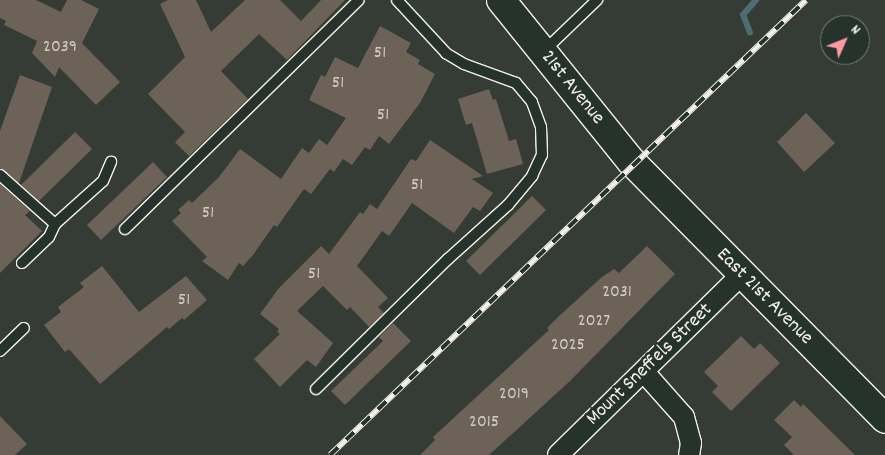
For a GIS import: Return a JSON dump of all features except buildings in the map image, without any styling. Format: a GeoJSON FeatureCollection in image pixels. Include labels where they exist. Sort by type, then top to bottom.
{"type":"FeatureCollection","features":[{"type":"Feature","properties":{"kind":"street","name":"21st Avenue"},"geometry":{"type":"LineString","coordinates":[[501,0],[645,174]]}},
{"type":"Feature","properties":{"kind":"street","name":"East 21st Avenue"},"geometry":{"type":"LineString","coordinates":[[645,174],[885,419]]}},
{"type":"Feature","properties":{"kind":"street","name":"Mount Sneffels Street"},"geometry":{"type":"LineString","coordinates":[[558,455],[742,274]]}},
{"type":"Feature","properties":{"kind":"street"},"geometry":{"type":"LineString","coordinates":[[644,372],[684,417],[691,443],[689,455]]}},
{"type":"Feature","properties":{"kind":"lane"},"geometry":{"type":"LineString","coordinates":[[125,229],[359,0]]}},
{"type":"Feature","properties":{"kind":"lane"},"geometry":{"type":"LineString","coordinates":[[316,389],[448,259],[508,205],[532,176],[542,155],[541,127],[532,102],[516,83],[464,64],[446,53],[397,0]]}},
{"type":"Feature","properties":{"kind":"lane"},"geometry":{"type":"LineString","coordinates":[[543,52],[597,0]]}},
{"type":"Feature","properties":{"kind":"lane"},"geometry":{"type":"LineString","coordinates":[[22,263],[49,238],[55,224],[103,181],[111,162]]}},
{"type":"Feature","properties":{"kind":"lane"},"geometry":{"type":"LineString","coordinates":[[0,175],[55,224]]}},
{"type":"Feature","properties":{"kind":"lane"},"geometry":{"type":"LineString","coordinates":[[0,351],[24,328]]}},
{"type":"Feature","properties":{"kind":"waterway"},"geometry":{"type":"LineString","coordinates":[[750,33],[743,15],[756,0]]}},
{"type":"Feature","properties":{"kind":"railway"},"geometry":{"type":"LineString","coordinates":[[330,455],[806,0]]}}]}
